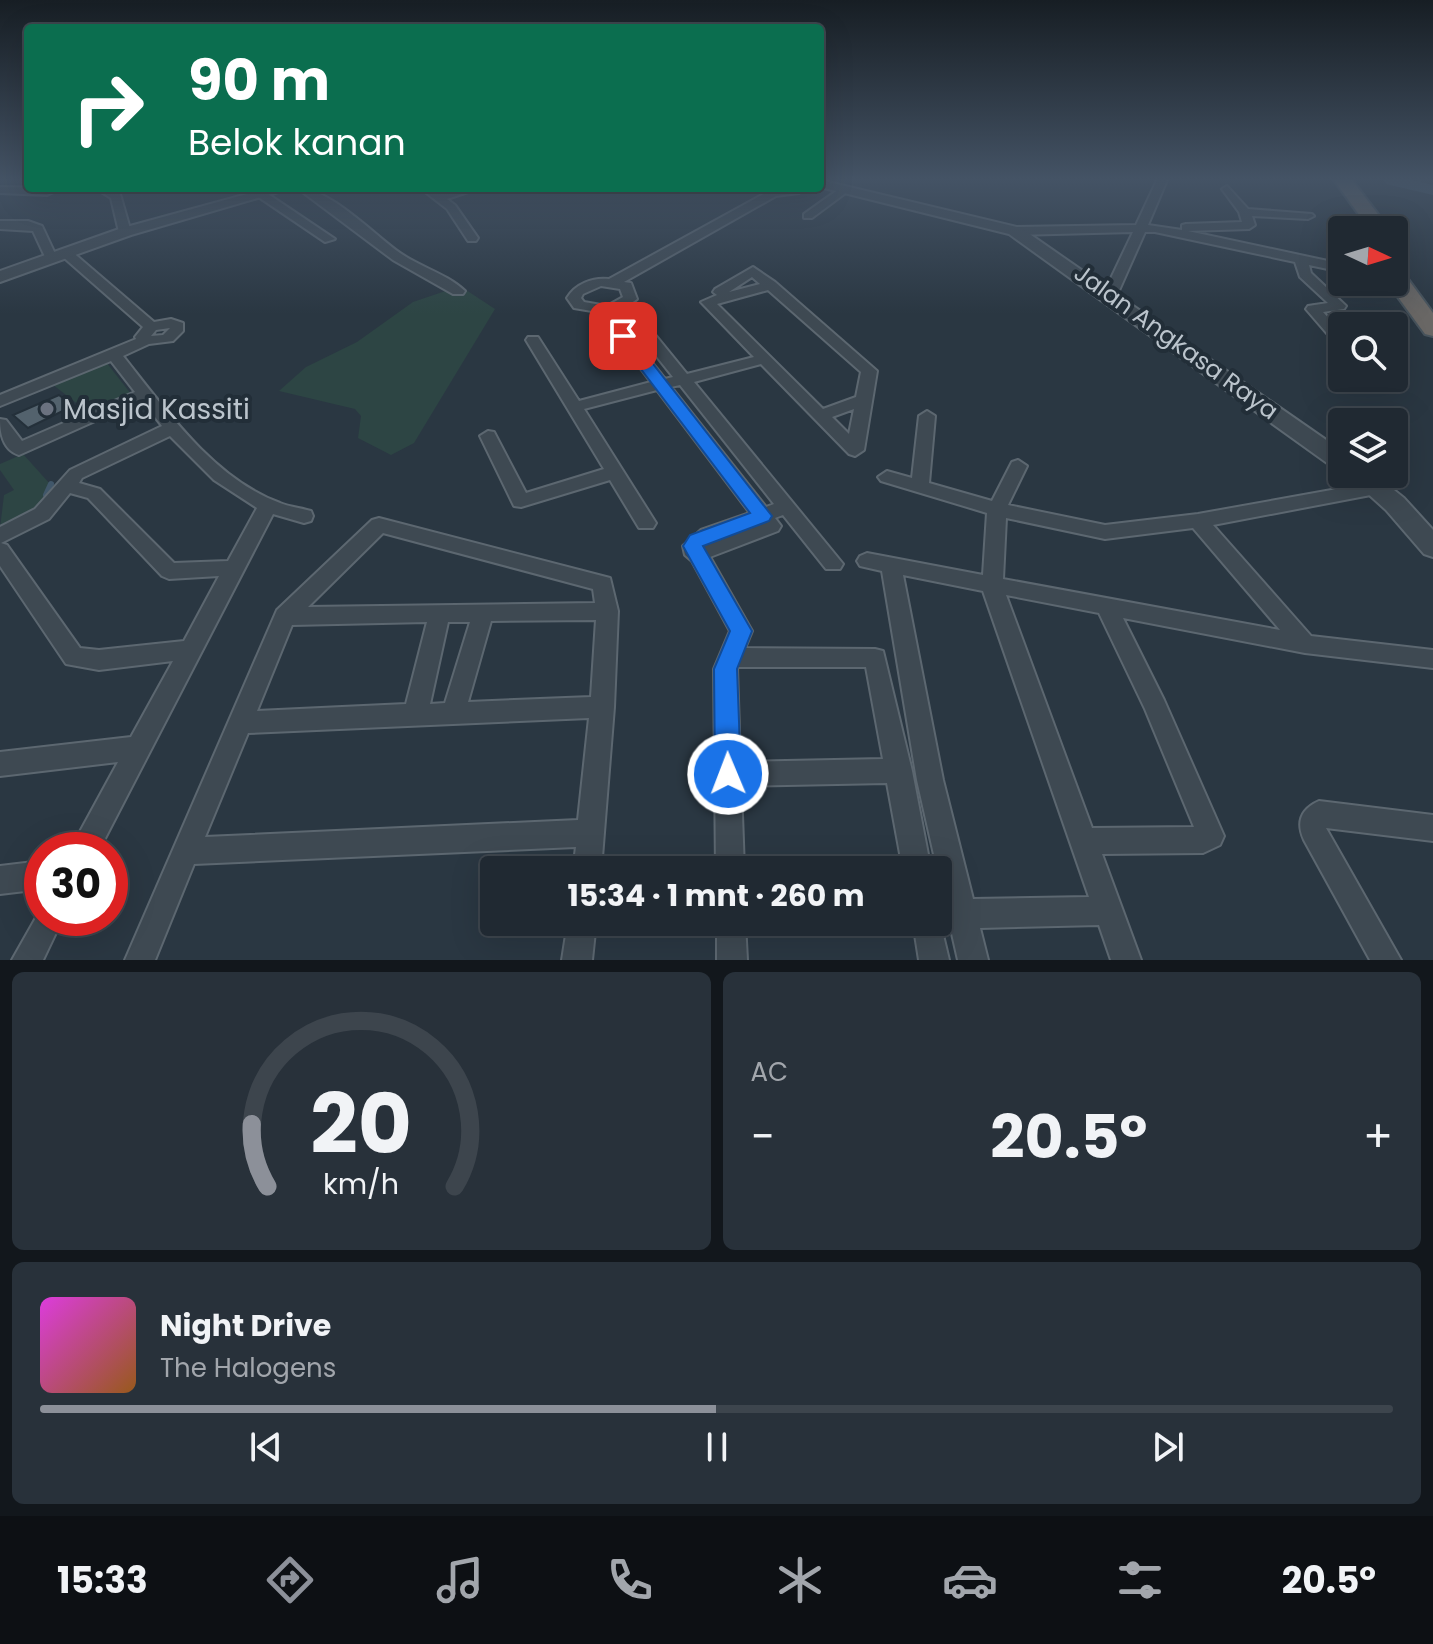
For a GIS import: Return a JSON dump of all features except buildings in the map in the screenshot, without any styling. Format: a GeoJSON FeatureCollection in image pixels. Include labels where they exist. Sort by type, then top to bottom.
{"type":"FeatureCollection","features":[{"type":"Feature","properties":{"kind":"highway"},"geometry":{"type":"LineString","coordinates":[[1408,268],[1433,301]]}},
{"type":"Feature","properties":{"kind":"highway"},"geometry":{"type":"LineString","coordinates":[[1408,295],[1433,329]]}},
{"type":"Feature","properties":{"kind":"street"},"geometry":{"type":"LineString","coordinates":[[0,225],[28,225],[38,229],[58,256],[149,334],[114,355],[0,401]]}},
{"type":"Feature","properties":{"kind":"street"},"geometry":{"type":"LineString","coordinates":[[123,225],[125,232]]}},
{"type":"Feature","properties":{"kind":"street"},"geometry":{"type":"LineString","coordinates":[[0,277],[151,225]]}},
{"type":"Feature","properties":{"kind":"street"},"geometry":{"type":"LineString","coordinates":[[308,225],[329,239]]}},
{"type":"Feature","properties":{"kind":"street"},"geometry":{"type":"LineString","coordinates":[[356,225],[397,257],[458,291]]}},
{"type":"Feature","properties":{"kind":"street"},"geometry":{"type":"LineString","coordinates":[[463,225],[472,238]]}},
{"type":"Feature","properties":{"kind":"street"},"geometry":{"type":"LineString","coordinates":[[717,231],[604,311],[583,308],[576,302],[575,294],[587,285],[614,282],[717,231],[730,225]]}},
{"type":"Feature","properties":{"kind":"street","name":"Jalan Angkasa Raya"},"geometry":{"type":"LineString","coordinates":[[990,225],[1015,231],[1110,295],[1328,452]]}},
{"type":"Feature","properties":{"kind":"street"},"geometry":{"type":"LineString","coordinates":[[1164,229],[1249,225]]}},
{"type":"Feature","properties":{"kind":"street"},"geometry":{"type":"LineString","coordinates":[[1110,295],[1139,226]]}},
{"type":"Feature","properties":{"kind":"street"},"geometry":{"type":"LineString","coordinates":[[1015,231],[1139,226],[1328,265]]}},
{"type":"Feature","properties":{"kind":"street"},"geometry":{"type":"LineString","coordinates":[[1301,260],[1305,274],[1339,306],[1313,309],[1328,326]]}},
{"type":"Feature","properties":{"kind":"street"},"geometry":{"type":"LineString","coordinates":[[614,282],[683,379],[833,564]]}},
{"type":"Feature","properties":{"kind":"street"},"geometry":{"type":"LineString","coordinates":[[770,285],[867,369],[866,399],[855,450],[709,299],[770,285]]}},
{"type":"Feature","properties":{"kind":"street"},"geometry":{"type":"LineString","coordinates":[[604,311],[766,521]]}},
{"type":"Feature","properties":{"kind":"street"},"geometry":{"type":"LineString","coordinates":[[533,340],[646,523]]}},
{"type":"Feature","properties":{"kind":"street"},"geometry":{"type":"LineString","coordinates":[[114,355],[216,474],[242,494],[304,516]]}},
{"type":"Feature","properties":{"kind":"street"},"geometry":{"type":"LineString","coordinates":[[576,411],[645,395],[661,385],[703,377],[761,356]]}},
{"type":"Feature","properties":{"kind":"street"},"geometry":{"type":"LineString","coordinates":[[0,424],[19,449],[145,393]]}},
{"type":"Feature","properties":{"kind":"street"},"geometry":{"type":"LineString","coordinates":[[819,416],[866,399]]}},
{"type":"Feature","properties":{"kind":"street"},"geometry":{"type":"LineString","coordinates":[[920,485],[927,416]]}},
{"type":"Feature","properties":{"kind":"street"},"geometry":{"type":"LineString","coordinates":[[0,536],[42,514],[76,474],[175,427]]}},
{"type":"Feature","properties":{"kind":"street"},"geometry":{"type":"LineString","coordinates":[[488,436],[521,501],[615,472]]}},
{"type":"Feature","properties":{"kind":"street"},"geometry":{"type":"LineString","coordinates":[[1018,466],[997,509],[992,586],[1126,960]]}},
{"type":"Feature","properties":{"kind":"street"},"geometry":{"type":"LineString","coordinates":[[887,477],[997,509],[1094,531],[1198,521],[1337,488]]}},
{"type":"Feature","properties":{"kind":"street"},"geometry":{"type":"LineString","coordinates":[[66,486],[94,493],[165,569],[175,572],[234,568]]}},
{"type":"Feature","properties":{"kind":"street"},"geometry":{"type":"LineString","coordinates":[[1374,488],[1433,547]]}},
{"type":"Feature","properties":{"kind":"street"},"geometry":{"type":"LineString","coordinates":[[94,832],[268,505]]}},
{"type":"Feature","properties":{"kind":"street"},"geometry":{"type":"LineString","coordinates":[[730,856],[725,669],[740,625],[695,555],[791,512]]}},
{"type":"Feature","properties":{"kind":"street"},"geometry":{"type":"LineString","coordinates":[[1198,521],[1305,644]]}},
{"type":"Feature","properties":{"kind":"street"},"geometry":{"type":"LineString","coordinates":[[140,960],[285,616],[374,529],[383,525],[603,584],[607,611],[602,707],[589,856]]}},
{"type":"Feature","properties":{"kind":"street"},"geometry":{"type":"LineString","coordinates":[[0,550],[74,657],[99,660],[190,650]]}},
{"type":"Feature","properties":{"kind":"street"},"geometry":{"type":"LineString","coordinates":[[973,960],[879,564],[1305,644],[1433,659]]}},
{"type":"Feature","properties":{"kind":"street"},"geometry":{"type":"LineString","coordinates":[[1085,841],[1203,840],[1211,836],[1156,707],[1106,606]]}},
{"type":"Feature","properties":{"kind":"street"},"geometry":{"type":"LineString","coordinates":[[285,616],[607,611]]}},
{"type":"Feature","properties":{"kind":"street"},"geometry":{"type":"LineString","coordinates":[[415,715],[440,612]]}},
{"type":"Feature","properties":{"kind":"street"},"geometry":{"type":"LineString","coordinates":[[453,714],[483,613]]}},
{"type":"Feature","properties":{"kind":"street"},"geometry":{"type":"LineString","coordinates":[[730,657],[875,658],[914,856]]}},
{"type":"Feature","properties":{"kind":"street"},"geometry":{"type":"LineString","coordinates":[[242,722],[602,707]]}},
{"type":"Feature","properties":{"kind":"street"},"geometry":{"type":"LineString","coordinates":[[0,764],[138,748]]}},
{"type":"Feature","properties":{"kind":"street"},"geometry":{"type":"LineString","coordinates":[[728,774],[899,771]]}},
{"type":"Feature","properties":{"kind":"street"},"geometry":{"type":"LineString","coordinates":[[1386,960],[1313,831],[1313,820],[1319,814],[1433,828]]}},
{"type":"Feature","properties":{"kind":"street"},"geometry":{"type":"LineString","coordinates":[[187,851],[591,833]]}},
{"type":"Feature","properties":{"kind":"street"},"geometry":{"type":"LineString","coordinates":[[0,880],[24,877]]}},
{"type":"Feature","properties":{"kind":"street"},"geometry":{"type":"LineString","coordinates":[[961,914],[1108,911]]}},
{"type":"Feature","properties":{"kind":"street"},"geometry":{"type":"LineString","coordinates":[[27,960],[40,936]]}},
{"type":"Feature","properties":{"kind":"street"},"geometry":{"type":"LineString","coordinates":[[577,960],[580,936]]}},
{"type":"Feature","properties":{"kind":"street"},"geometry":{"type":"LineString","coordinates":[[731,936],[732,960]]}},
{"type":"Feature","properties":{"kind":"street"},"geometry":{"type":"LineString","coordinates":[[930,936],[934,960]]}},
{"type":"Feature","properties":{"kind":"green space"},"geometry":{"type":"Polygon","coordinates":[[[460,286],[495,309],[414,443],[391,455],[358,438],[361,416],[355,409],[279,391],[306,367],[357,342],[413,302],[460,286]]]}},
{"type":"Feature","properties":{"kind":"green space"},"geometry":{"type":"Polygon","coordinates":[[[106,362],[131,394],[89,413],[52,384],[106,362]]]}},
{"type":"Feature","properties":{"kind":"green space"},"geometry":{"type":"Polygon","coordinates":[[[23,454],[50,484],[38,508],[0,528],[4,495],[14,490],[0,470],[0,464],[23,454]]]}},
{"type":"Feature","properties":{"kind":"waterway"},"geometry":{"type":"LineString","coordinates":[[46,495],[51,484]]}},
{"type":"Feature","properties":{"kind":"place","name":"Masjid Kassiti"},"geometry":{"type":"Point","coordinates":[47,409]}},
{"type":"Feature","properties":{"kind":"route"},"geometry":{"type":"LineString","coordinates":[[623,336],[762,516],[708,535],[697,540],[693,546],[695,555],[741,631],[725,669],[728,774]]}}]}
